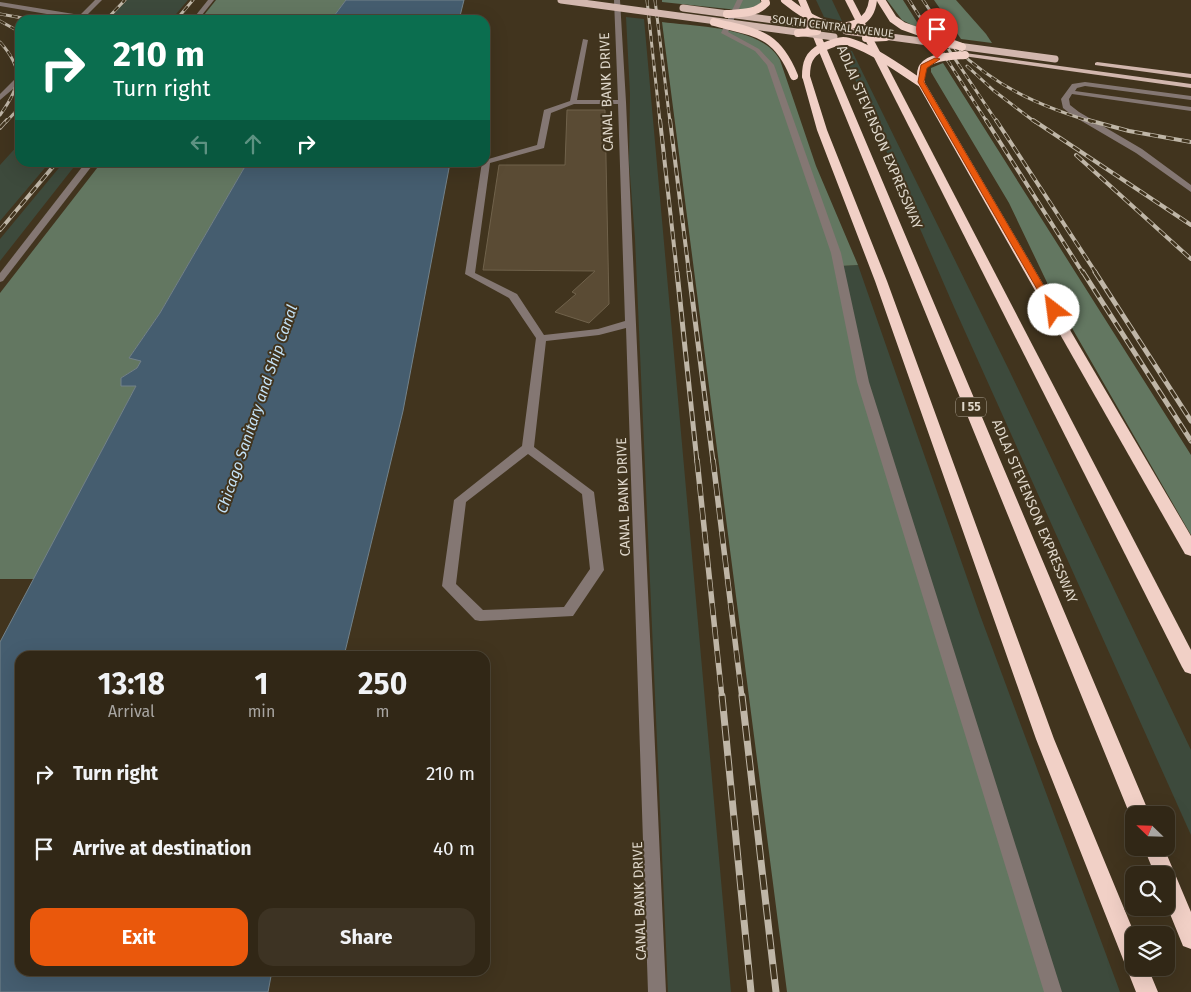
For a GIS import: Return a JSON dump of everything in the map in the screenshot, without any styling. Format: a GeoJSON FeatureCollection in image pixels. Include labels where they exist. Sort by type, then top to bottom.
{"type":"FeatureCollection","features":[{"type":"Feature","properties":{"kind":"highway"},"geometry":{"type":"LineString","coordinates":[[727,14],[756,11],[762,8],[766,3],[765,0]]}},
{"type":"Feature","properties":{"kind":"highway"},"geometry":{"type":"LineString","coordinates":[[785,0],[838,31],[844,41],[889,63],[921,82],[1191,550]]}},
{"type":"Feature","properties":{"kind":"highway","name":"ADLAI STEVENSON EXPRESSWAY"},"geometry":{"type":"LineString","coordinates":[[802,0],[1136,806]]}},
{"type":"Feature","properties":{"kind":"highway","name":"ADLAI STEVENSON EXPRESSWAY"},"geometry":{"type":"LineString","coordinates":[[849,0],[1191,667]]}},
{"type":"Feature","properties":{"kind":"highway"},"geometry":{"type":"LineString","coordinates":[[838,31],[864,19],[871,11],[873,0]]}},
{"type":"Feature","properties":{"kind":"highway"},"geometry":{"type":"LineString","coordinates":[[881,0],[893,19],[903,26],[964,51]]}},
{"type":"Feature","properties":{"kind":"highway"},"geometry":{"type":"LineString","coordinates":[[714,22],[755,33],[774,43],[784,53],[822,130]]}},
{"type":"Feature","properties":{"kind":"highway"},"geometry":{"type":"LineString","coordinates":[[802,24],[817,31]]}},
{"type":"Feature","properties":{"kind":"highway"},"geometry":{"type":"LineString","coordinates":[[798,33],[838,31],[884,40]]}},
{"type":"Feature","properties":{"kind":"highway"},"geometry":{"type":"LineString","coordinates":[[866,38],[826,45],[811,54],[806,63],[806,76],[822,130],[880,281],[1045,739],[1125,937]]}},
{"type":"Feature","properties":{"kind":"highway"},"geometry":{"type":"LineString","coordinates":[[921,82],[924,67],[928,63],[964,51]]}},
{"type":"Feature","properties":{"kind":"highway"},"geometry":{"type":"LineString","coordinates":[[1175,898],[1191,938]]}},
{"type":"Feature","properties":{"kind":"highway"},"geometry":{"type":"LineString","coordinates":[[1140,976],[1147,992]]}},
{"type":"Feature","properties":{"kind":"main road","name":"SOUTH CENTRAL AVENUE"},"geometry":{"type":"LineString","coordinates":[[561,0],[798,33],[838,31],[856,40],[884,40]]}},
{"type":"Feature","properties":{"kind":"main road","name":"SOUTH CENTRAL AVENUE"},"geometry":{"type":"LineString","coordinates":[[679,8],[802,24],[884,40],[1063,64],[1191,86]]}},
{"type":"Feature","properties":{"kind":"main road","name":"SOUTH CENTRAL AVENUE"},"geometry":{"type":"LineString","coordinates":[[964,51],[1055,59],[1063,64]]}},
{"type":"Feature","properties":{"kind":"main road"},"geometry":{"type":"LineString","coordinates":[[1084,63],[1191,76]]}},
{"type":"Feature","properties":{"kind":"lane"},"geometry":{"type":"LineString","coordinates":[[82,15],[99,0]]}},
{"type":"Feature","properties":{"kind":"lane"},"geometry":{"type":"LineString","coordinates":[[199,15],[211,0]]}},
{"type":"Feature","properties":{"kind":"lane","name":"CANAL BANK DRIVE"},"geometry":{"type":"LineString","coordinates":[[622,0],[622,102],[657,992]]}},
{"type":"Feature","properties":{"kind":"lane"},"geometry":{"type":"LineString","coordinates":[[740,0],[724,33],[757,50],[770,65],[836,253],[864,382],[1053,992]]}},
{"type":"Feature","properties":{"kind":"lane"},"geometry":{"type":"LineString","coordinates":[[0,4],[62,15]]}},
{"type":"Feature","properties":{"kind":"lane"},"geometry":{"type":"LineString","coordinates":[[573,102],[585,40]]}},
{"type":"Feature","properties":{"kind":"lane"},"geometry":{"type":"LineString","coordinates":[[0,98],[15,84]]}},
{"type":"Feature","properties":{"kind":"lane"},"geometry":{"type":"LineString","coordinates":[[1191,98],[1085,84],[1075,86],[1065,99],[1066,106],[1076,114],[1140,151],[1191,189]]}},
{"type":"Feature","properties":{"kind":"lane"},"geometry":{"type":"LineString","coordinates":[[1070,92],[1191,109]]}},
{"type":"Feature","properties":{"kind":"lane"},"geometry":{"type":"LineString","coordinates":[[490,161],[541,146],[547,112],[573,102],[622,102]]}},
{"type":"Feature","properties":{"kind":"lane"},"geometry":{"type":"LineString","coordinates":[[0,278],[87,167]]}},
{"type":"Feature","properties":{"kind":"lane"},"geometry":{"type":"LineString","coordinates":[[485,167],[470,274],[513,296],[540,338],[528,448],[460,500],[448,586],[480,616],[568,612],[597,570],[588,492],[528,448]]}},
{"type":"Feature","properties":{"kind":"lane"},"geometry":{"type":"LineString","coordinates":[[540,338],[598,332],[631,323]]}},
{"type":"Feature","properties":{"kind":"green space"},"geometry":{"type":"Polygon","coordinates":[[[127,0],[188,0],[175,15],[113,15],[127,0]]]}},
{"type":"Feature","properties":{"kind":"green space"},"geometry":{"type":"Polygon","coordinates":[[[216,0],[346,0],[335,15],[204,15],[216,0]]]}},
{"type":"Feature","properties":{"kind":"green space"},"geometry":{"type":"Polygon","coordinates":[[[662,0],[760,0],[761,2],[748,9],[738,10],[662,2],[662,0]]]}},
{"type":"Feature","properties":{"kind":"green space"},"geometry":{"type":"Polygon","coordinates":[[[816,0],[832,0],[842,21],[824,17],[816,0]]]}},
{"type":"Feature","properties":{"kind":"green space"},"geometry":{"type":"Polygon","coordinates":[[[887,0],[903,0],[922,30],[902,20],[887,0]]]}},
{"type":"Feature","properties":{"kind":"green space"},"geometry":{"type":"Polygon","coordinates":[[[934,0],[956,0],[992,43],[961,39],[934,0]]]}},
{"type":"Feature","properties":{"kind":"green space"},"geometry":{"type":"Polygon","coordinates":[[[626,17],[644,19],[731,992],[668,992],[635,239],[629,162],[630,94],[626,17]]]}},
{"type":"Feature","properties":{"kind":"green space"},"geometry":{"type":"Polygon","coordinates":[[[662,22],[710,27],[744,34],[758,40],[771,49],[780,60],[816,166],[858,265],[840,266],[863,382],[1053,992],[787,992],[662,22]]]}},
{"type":"Feature","properties":{"kind":"green space"},"geometry":{"type":"Polygon","coordinates":[[[842,49],[852,51],[1009,370],[1191,750],[1191,835],[954,307],[842,49]]]}},
{"type":"Feature","properties":{"kind":"green space"},"geometry":{"type":"Polygon","coordinates":[[[943,63],[1191,455],[1191,535],[1053,295],[1009,203],[931,72],[931,68],[943,63]]]}},
{"type":"Feature","properties":{"kind":"green space"},"geometry":{"type":"Polygon","coordinates":[[[15,148],[15,167],[46,167],[0,221],[0,165],[15,148]]]}},
{"type":"Feature","properties":{"kind":"green space"},"geometry":{"type":"Polygon","coordinates":[[[60,167],[74,167],[0,261],[0,239],[60,167]]]}},
{"type":"Feature","properties":{"kind":"green space"},"geometry":{"type":"Polygon","coordinates":[[[98,167],[245,167],[160,313],[129,358],[142,360],[137,368],[121,378],[121,386],[136,386],[34,579],[0,579],[0,293],[98,167]]]}},
{"type":"Feature","properties":{"kind":"green space"},"geometry":{"type":"Polygon","coordinates":[[[858,265],[980,615],[1120,992],[1053,992],[863,382],[839,266],[858,265]]]}},
{"type":"Feature","properties":{"kind":"water"},"geometry":{"type":"Polygon","coordinates":[[[346,0],[464,0],[460,15],[335,15],[346,0]]]}},
{"type":"Feature","properties":{"kind":"water","name":"Chicago Sanitary and Ship Canal"},"geometry":{"type":"Polygon","coordinates":[[[245,167],[449,167],[403,411],[345,651],[15,651],[15,976],[271,976],[268,992],[0,992],[0,642],[136,386],[121,386],[121,378],[137,368],[141,361],[129,358],[160,313],[245,167]]]}},
{"type":"Feature","properties":{"kind":"building"},"geometry":{"type":"Polygon","coordinates":[[[567,110],[605,110],[609,304],[589,323],[555,312],[576,294],[572,292],[595,271],[483,270],[499,165],[565,165],[567,110]]]}},
{"type":"Feature","properties":{"kind":"railway"},"geometry":{"type":"LineString","coordinates":[[111,15],[125,0]]}},
{"type":"Feature","properties":{"kind":"railway"},"geometry":{"type":"LineString","coordinates":[[180,15],[193,0]]}},
{"type":"Feature","properties":{"kind":"railway"},"geometry":{"type":"LineString","coordinates":[[647,0],[660,122]]}},
{"type":"Feature","properties":{"kind":"railway"},"geometry":{"type":"LineString","coordinates":[[655,0],[670,122]]}},
{"type":"Feature","properties":{"kind":"railway"},"geometry":{"type":"LineString","coordinates":[[909,0],[987,122]]}},
{"type":"Feature","properties":{"kind":"railway"},"geometry":{"type":"LineString","coordinates":[[923,0],[954,47]]}},
{"type":"Feature","properties":{"kind":"railway"},"geometry":{"type":"LineString","coordinates":[[0,14],[15,17]]}},
{"type":"Feature","properties":{"kind":"railway"},"geometry":{"type":"LineString","coordinates":[[0,21],[15,29]]}},
{"type":"Feature","properties":{"kind":"railway"},"geometry":{"type":"LineString","coordinates":[[0,42],[15,64]]}},
{"type":"Feature","properties":{"kind":"railway"},"geometry":{"type":"LineString","coordinates":[[945,44],[997,122]]}},
{"type":"Feature","properties":{"kind":"railway"},"geometry":{"type":"LineString","coordinates":[[954,47],[1002,84],[1053,109],[1092,122]]}},
{"type":"Feature","properties":{"kind":"railway"},"geometry":{"type":"LineString","coordinates":[[967,66],[993,90],[1035,122]]}},
{"type":"Feature","properties":{"kind":"railway"},"geometry":{"type":"LineString","coordinates":[[0,115],[15,89]]}},
{"type":"Feature","properties":{"kind":"railway"},"geometry":{"type":"LineString","coordinates":[[6,122],[15,112]]}},
{"type":"Feature","properties":{"kind":"railway"},"geometry":{"type":"LineString","coordinates":[[0,128],[7,120]]}},
{"type":"Feature","properties":{"kind":"railway"},"geometry":{"type":"LineString","coordinates":[[660,120],[677,273]]}},
{"type":"Feature","properties":{"kind":"railway"},"geometry":{"type":"LineString","coordinates":[[670,120],[689,273]]}},
{"type":"Feature","properties":{"kind":"railway"},"geometry":{"type":"LineString","coordinates":[[986,120],[1083,273]]}},
{"type":"Feature","properties":{"kind":"railway"},"geometry":{"type":"LineString","coordinates":[[996,120],[1096,273]]}},
{"type":"Feature","properties":{"kind":"railway"},"geometry":{"type":"LineString","coordinates":[[1033,120],[1191,225]]}},
{"type":"Feature","properties":{"kind":"railway"},"geometry":{"type":"LineString","coordinates":[[1088,120],[1129,131],[1191,142]]}},
{"type":"Feature","properties":{"kind":"railway"},"geometry":{"type":"LineString","coordinates":[[1076,155],[1191,259]]}},
{"type":"Feature","properties":{"kind":"railway"},"geometry":{"type":"LineString","coordinates":[[0,230],[53,167]]}},
{"type":"Feature","properties":{"kind":"railway"},"geometry":{"type":"LineString","coordinates":[[677,272],[697,462]]}},
{"type":"Feature","properties":{"kind":"railway"},"geometry":{"type":"LineString","coordinates":[[689,272],[713,462]]}},
{"type":"Feature","properties":{"kind":"railway"},"geometry":{"type":"LineString","coordinates":[[1083,272],[1191,441]]}},
{"type":"Feature","properties":{"kind":"railway"},"geometry":{"type":"LineString","coordinates":[[1095,272],[1191,421]]}},
{"type":"Feature","properties":{"kind":"railway"},"geometry":{"type":"LineString","coordinates":[[697,460],[722,698]]}},
{"type":"Feature","properties":{"kind":"railway"},"geometry":{"type":"LineString","coordinates":[[713,460],[742,698]]}},
{"type":"Feature","properties":{"kind":"railway"},"geometry":{"type":"LineString","coordinates":[[722,696],[751,992]]}},
{"type":"Feature","properties":{"kind":"railway"},"geometry":{"type":"LineString","coordinates":[[742,696],[776,992]]}},
{"type":"Feature","properties":{"kind":"route"},"geometry":{"type":"LineString","coordinates":[[937,59],[924,67],[921,82],[1054,310]]}}]}
